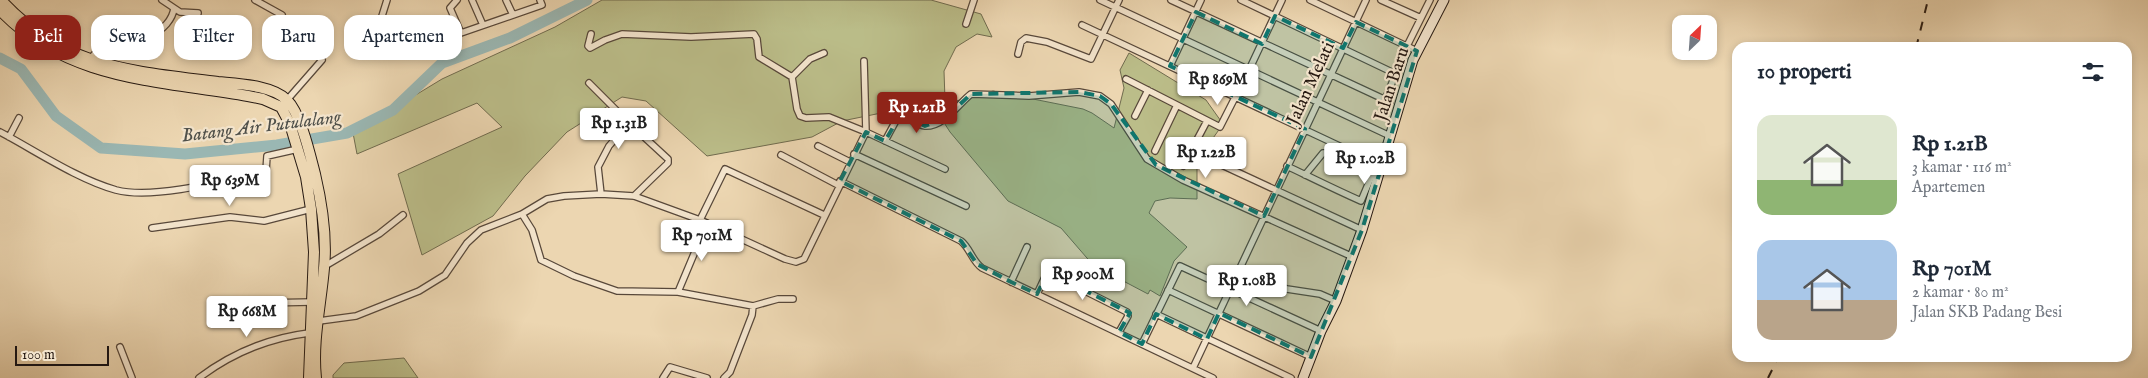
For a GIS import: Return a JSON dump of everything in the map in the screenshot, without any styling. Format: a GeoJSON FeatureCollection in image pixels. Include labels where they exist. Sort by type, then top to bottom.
{"type":"FeatureCollection","features":[{"type":"Feature","properties":{"kind":"highway"},"geometry":{"type":"LineString","coordinates":[[1,3],[23,33],[66,58],[138,78],[250,85],[264,89],[287,100],[295,122],[311,209],[317,225],[309,333],[309,378]]}},
{"type":"Feature","properties":{"kind":"highway"},"geometry":{"type":"LineString","coordinates":[[169,79],[263,99],[281,107],[295,122]]}},
{"type":"Feature","properties":{"kind":"highway"},"geometry":{"type":"LineString","coordinates":[[300,148],[315,174],[317,225],[324,266],[316,378]]}},
{"type":"Feature","properties":{"kind":"street"},"geometry":{"type":"LineString","coordinates":[[162,0],[180,12],[198,12]]}},
{"type":"Feature","properties":{"kind":"street"},"geometry":{"type":"LineString","coordinates":[[255,0],[282,15]]}},
{"type":"Feature","properties":{"kind":"street"},"geometry":{"type":"LineString","coordinates":[[382,15],[387,0]]}},
{"type":"Feature","properties":{"kind":"street"},"geometry":{"type":"LineString","coordinates":[[457,0],[450,8],[461,33],[513,15],[541,2]]}},
{"type":"Feature","properties":{"kind":"street"},"geometry":{"type":"LineString","coordinates":[[472,0],[483,25]]}},
{"type":"Feature","properties":{"kind":"street"},"geometry":{"type":"LineString","coordinates":[[506,0],[513,15]]}},
{"type":"Feature","properties":{"kind":"street"},"geometry":{"type":"LineString","coordinates":[[966,24],[974,0]]}},
{"type":"Feature","properties":{"kind":"street"},"geometry":{"type":"LineString","coordinates":[[1100,0],[1390,136]]}},
{"type":"Feature","properties":{"kind":"street"},"geometry":{"type":"LineString","coordinates":[[1018,54],[1021,42],[1026,38],[1047,42],[1090,59],[1104,35],[1119,0]]}},
{"type":"Feature","properties":{"kind":"street"},"geometry":{"type":"LineString","coordinates":[[1171,0],[1388,101],[1407,46],[1430,0]]}},
{"type":"Feature","properties":{"kind":"street"},"geometry":{"type":"LineString","coordinates":[[1170,66],[1201,0]]}},
{"type":"Feature","properties":{"kind":"street"},"geometry":{"type":"LineString","coordinates":[[1241,0],[1396,74]]}},
{"type":"Feature","properties":{"kind":"street"},"geometry":{"type":"LineString","coordinates":[[1126,79],[1220,127],[1282,0]]}},
{"type":"Feature","properties":{"kind":"street"},"geometry":{"type":"LineString","coordinates":[[1310,0],[1417,51]]}},
{"type":"Feature","properties":{"kind":"street","name":"Jalan Melati"},"geometry":{"type":"LineString","coordinates":[[1193,368],[1366,0]]}},
{"type":"Feature","properties":{"kind":"street"},"geometry":{"type":"LineString","coordinates":[[1382,0],[1421,18]]}},
{"type":"Feature","properties":{"kind":"street","name":"Jalan Baru"},"geometry":{"type":"LineString","coordinates":[[1303,378],[1310,357],[1336,301],[1353,257],[1417,51],[1444,0]]}},
{"type":"Feature","properties":{"kind":"street"},"geometry":{"type":"LineString","coordinates":[[88,63],[113,36],[130,30],[151,33],[162,28],[173,15],[174,8]]}},
{"type":"Feature","properties":{"kind":"street"},"geometry":{"type":"LineString","coordinates":[[1082,25],[1348,150]]}},
{"type":"Feature","properties":{"kind":"street"},"geometry":{"type":"LineString","coordinates":[[591,34],[588,46],[590,48],[622,34],[691,37],[753,34],[757,39],[759,57],[792,77],[797,109],[800,116],[806,118],[829,117],[945,169]]}},
{"type":"Feature","properties":{"kind":"street"},"geometry":{"type":"LineString","coordinates":[[792,77],[810,59],[824,53]]}},
{"type":"Feature","properties":{"kind":"street"},"geometry":{"type":"LineString","coordinates":[[287,100],[322,60]]}},
{"type":"Feature","properties":{"kind":"street"},"geometry":{"type":"LineString","coordinates":[[319,321],[356,316],[419,291],[445,275],[467,243],[481,230],[522,214],[547,199],[564,196],[601,194],[634,196],[700,220],[785,260],[796,262],[804,259],[839,183],[866,132],[864,61]]}},
{"type":"Feature","properties":{"kind":"street"},"geometry":{"type":"LineString","coordinates":[[590,83],[668,159],[668,163],[634,196]]}},
{"type":"Feature","properties":{"kind":"street"},"geometry":{"type":"LineString","coordinates":[[1135,116],[1148,90]]}},
{"type":"Feature","properties":{"kind":"street"},"geometry":{"type":"LineString","coordinates":[[885,141],[900,114],[924,125],[937,123],[946,118],[971,94],[1029,96],[1079,92],[1100,96],[1107,100],[1147,159],[1156,165],[1183,180],[1353,257]]}},
{"type":"Feature","properties":{"kind":"street"},"geometry":{"type":"LineString","coordinates":[[1155,151],[1177,105]]}},
{"type":"Feature","properties":{"kind":"street"},"geometry":{"type":"LineString","coordinates":[[9,137],[19,118]]}},
{"type":"Feature","properties":{"kind":"street"},"geometry":{"type":"LineString","coordinates":[[1182,166],[1207,121]]}},
{"type":"Feature","properties":{"kind":"street"},"geometry":{"type":"LineString","coordinates":[[601,194],[598,168],[609,146],[629,123]]}},
{"type":"Feature","properties":{"kind":"street"},"geometry":{"type":"LineString","coordinates":[[0,132],[36,154],[115,190],[124,191],[165,191],[212,184],[266,171],[267,156],[300,148]]}},
{"type":"Feature","properties":{"kind":"street"},"geometry":{"type":"LineString","coordinates":[[818,146],[850,162]]}},
{"type":"Feature","properties":{"kind":"street"},"geometry":{"type":"LineString","coordinates":[[1287,166],[1305,175],[1361,201],[1372,175],[1328,153],[1323,153],[1305,175]]}},
{"type":"Feature","properties":{"kind":"street"},"geometry":{"type":"LineString","coordinates":[[854,154],[966,206]]}},
{"type":"Feature","properties":{"kind":"street"},"geometry":{"type":"LineString","coordinates":[[782,155],[961,241],[977,264],[1011,282],[1120,332],[1213,378]]}},
{"type":"Feature","properties":{"kind":"street"},"geometry":{"type":"LineString","coordinates":[[1210,159],[1362,230]]}},
{"type":"Feature","properties":{"kind":"street"},"geometry":{"type":"LineString","coordinates":[[700,220],[725,169],[824,215]]}},
{"type":"Feature","properties":{"kind":"street"},"geometry":{"type":"LineString","coordinates":[[152,228],[230,218],[264,221],[311,209]]}},
{"type":"Feature","properties":{"kind":"street"},"geometry":{"type":"LineString","coordinates":[[522,214],[532,230],[539,256],[549,266],[617,291],[678,292],[753,306],[778,299],[793,299]]}},
{"type":"Feature","properties":{"kind":"street"},"geometry":{"type":"LineString","coordinates":[[324,266],[379,234],[403,215]]}},
{"type":"Feature","properties":{"kind":"street"},"geometry":{"type":"LineString","coordinates":[[678,292],[707,223]]}},
{"type":"Feature","properties":{"kind":"street"},"geometry":{"type":"LineString","coordinates":[[1011,282],[1027,247]]}},
{"type":"Feature","properties":{"kind":"street"},"geometry":{"type":"LineString","coordinates":[[1142,344],[1180,266],[1321,331]]}},
{"type":"Feature","properties":{"kind":"street"},"geometry":{"type":"LineString","coordinates":[[1238,271],[1281,288],[1320,294],[1336,301]]}},
{"type":"Feature","properties":{"kind":"street"},"geometry":{"type":"LineString","coordinates":[[1037,294],[1045,277],[1053,275],[1127,312],[1128,316],[1120,332]]}},
{"type":"Feature","properties":{"kind":"street"},"geometry":{"type":"LineString","coordinates":[[1168,290],[1310,357]]}},
{"type":"Feature","properties":{"kind":"street"},"geometry":{"type":"LineString","coordinates":[[262,303],[312,302]]}},
{"type":"Feature","properties":{"kind":"street"},"geometry":{"type":"LineString","coordinates":[[724,378],[730,372],[752,315],[753,306]]}},
{"type":"Feature","properties":{"kind":"street"},"geometry":{"type":"LineString","coordinates":[[1156,314],[1291,378]]}},
{"type":"Feature","properties":{"kind":"street"},"geometry":{"type":"LineString","coordinates":[[200,378],[234,356],[265,342],[309,333]]}},
{"type":"Feature","properties":{"kind":"street"},"geometry":{"type":"LineString","coordinates":[[120,347],[132,378]]}},
{"type":"Feature","properties":{"kind":"street"},"geometry":{"type":"LineString","coordinates":[[663,378],[670,367],[707,378]]}},
{"type":"Feature","properties":{"kind":"highlighted area"},"geometry":{"type":"Polygon","coordinates":[[[1196,12],[1262,44],[1275,16],[1343,48],[1356,22],[1417,51],[1362,230],[1311,357],[1219,313],[1207,339],[1156,314],[1142,344],[1119,332],[1130,313],[1048,272],[1037,294],[977,264],[961,241],[840,181],[866,132],[885,141],[901,114],[925,126],[945,118],[971,94],[1079,92],[1100,96],[1111,104],[1156,165],[1264,216],[1305,129],[1170,66],[1196,12]]]}},
{"type":"Feature","properties":{"kind":"green space"},"geometry":{"type":"Polygon","coordinates":[[[602,0],[931,0],[981,14],[992,37],[977,34],[956,47],[944,71],[945,100],[842,121],[812,137],[707,156],[646,101],[622,97],[567,132],[525,176],[493,216],[422,255],[398,174],[502,127],[477,103],[357,154],[353,133],[442,79],[555,27],[602,0]]]}},
{"type":"Feature","properties":{"kind":"green space"},"geometry":{"type":"Polygon","coordinates":[[[1129,53],[1206,100],[1223,124],[1211,141],[1197,168],[1197,199],[1170,198],[1155,201],[1149,213],[1187,247],[1174,261],[1160,296],[1150,290],[1148,294],[1093,265],[1061,228],[1008,201],[950,132],[934,107],[993,91],[1083,109],[1114,128],[1124,88],[1120,70],[1129,53]]]}},
{"type":"Feature","properties":{"kind":"green space"},"geometry":{"type":"Polygon","coordinates":[[[404,358],[418,378],[333,378],[333,375],[344,363],[404,358]]]}},
{"type":"Feature","properties":{"kind":"waterway","name":"Batang Air Putulalang"},"geometry":{"type":"LineString","coordinates":[[0,58],[21,69],[56,116],[101,148],[185,154],[277,145],[347,133],[393,110],[442,63],[510,38],[587,0]]}},
{"type":"Feature","properties":{"kind":"railway"},"geometry":{"type":"LineString","coordinates":[[1918,42],[1928,0]]}},
{"type":"Feature","properties":{"kind":"railway"},"geometry":{"type":"LineString","coordinates":[[1768,378],[1776,362]]}}]}
